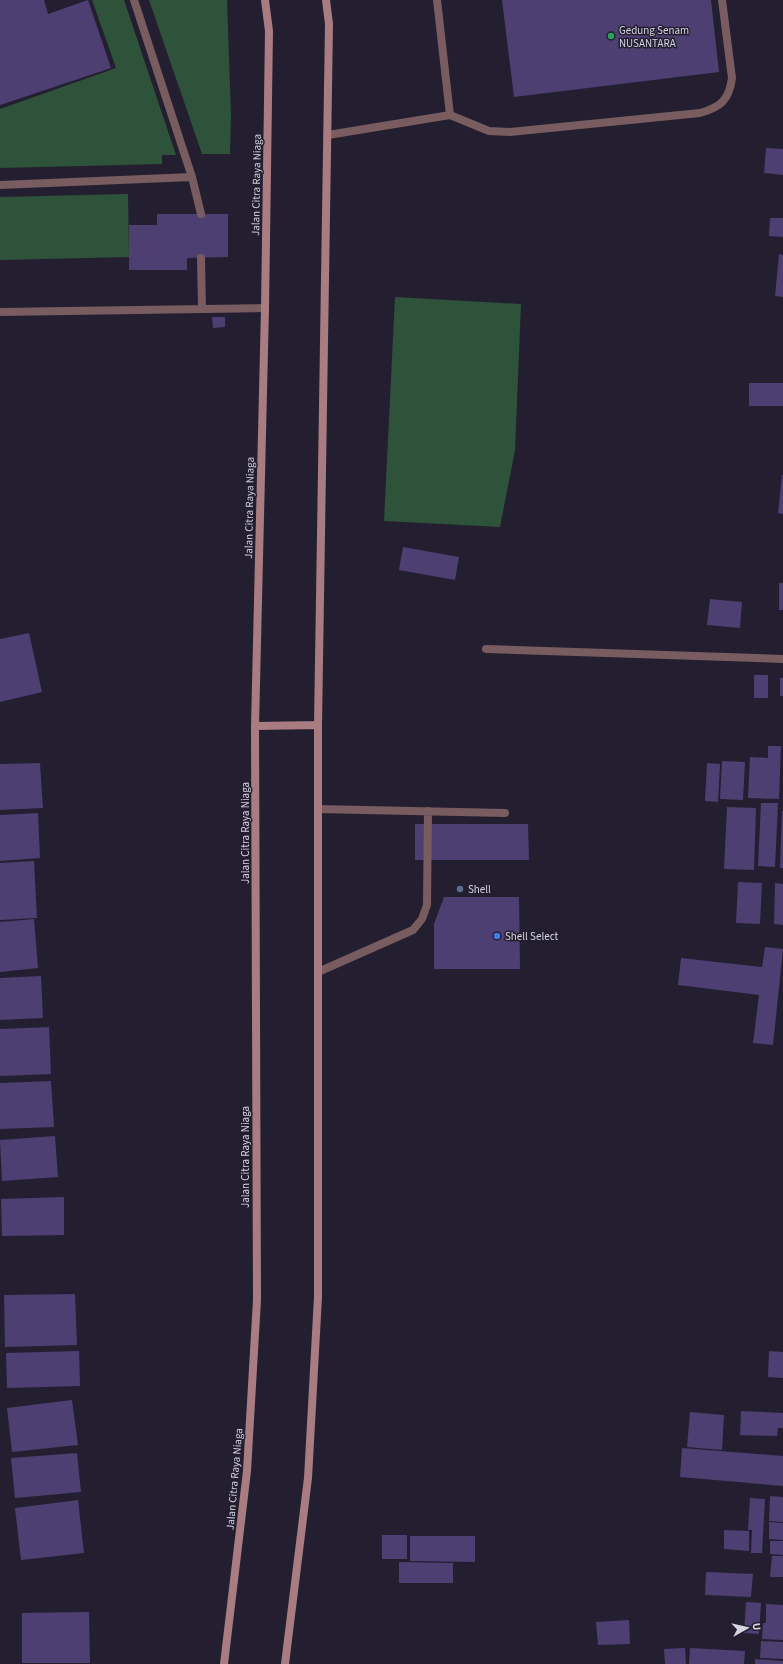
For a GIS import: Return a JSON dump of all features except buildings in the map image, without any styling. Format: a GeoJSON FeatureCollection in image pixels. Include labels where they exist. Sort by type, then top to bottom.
{"type":"FeatureCollection","features":[{"type":"Feature","properties":{"kind":"street"},"geometry":{"type":"LineString","coordinates":[[134,0],[192,177],[201,214]]}},
{"type":"Feature","properties":{"kind":"street","name":"Jalan Citra Raya Niaga"},"geometry":{"type":"LineString","coordinates":[[224,1664],[247,1471],[257,1300],[255,726],[265,308],[269,31],[265,0]]}},
{"type":"Feature","properties":{"kind":"street"},"geometry":{"type":"LineString","coordinates":[[285,1664],[308,1478],[318,1297],[318,725],[328,135],[329,24],[326,0]]}},
{"type":"Feature","properties":{"kind":"street"},"geometry":{"type":"LineString","coordinates":[[437,0],[450,114]]}},
{"type":"Feature","properties":{"kind":"street"},"geometry":{"type":"LineString","coordinates":[[328,135],[450,114],[489,131],[510,132],[700,113],[712,110],[722,103],[730,90],[732,78],[722,0]]}},
{"type":"Feature","properties":{"kind":"street"},"geometry":{"type":"LineString","coordinates":[[0,185],[192,177]]}},
{"type":"Feature","properties":{"kind":"street"},"geometry":{"type":"LineString","coordinates":[[201,258],[202,308]]}},
{"type":"Feature","properties":{"kind":"street"},"geometry":{"type":"LineString","coordinates":[[0,312],[265,308]]}},
{"type":"Feature","properties":{"kind":"street"},"geometry":{"type":"LineString","coordinates":[[486,649],[783,659]]}},
{"type":"Feature","properties":{"kind":"street"},"geometry":{"type":"LineString","coordinates":[[255,726],[318,725]]}},
{"type":"Feature","properties":{"kind":"street"},"geometry":{"type":"LineString","coordinates":[[318,809],[505,813]]}},
{"type":"Feature","properties":{"kind":"street"},"geometry":{"type":"LineString","coordinates":[[318,972],[413,930],[422,919],[427,905],[428,811]]}},
{"type":"Feature","properties":{"kind":"green space"},"geometry":{"type":"Polygon","coordinates":[[[92,0],[124,0],[176,155],[162,155],[162,164],[0,168],[0,109],[116,68],[92,0]]]}},
{"type":"Feature","properties":{"kind":"green space"},"geometry":{"type":"Polygon","coordinates":[[[149,0],[227,0],[231,115],[230,154],[202,154],[149,0]]]}},
{"type":"Feature","properties":{"kind":"green space"},"geometry":{"type":"Polygon","coordinates":[[[128,194],[129,257],[0,260],[0,197],[128,194]]]}},
{"type":"Feature","properties":{"kind":"green space"},"geometry":{"type":"Polygon","coordinates":[[[395,297],[521,304],[515,450],[500,527],[384,521],[395,297]]]}},
{"type":"Feature","properties":{"kind":"place","name":"Gedung Senam NUSANTARA"},"geometry":{"type":"Point","coordinates":[611,36]}},
{"type":"Feature","properties":{"kind":"place","name":"Shell"},"geometry":{"type":"Point","coordinates":[460,889]}},
{"type":"Feature","properties":{"kind":"place","name":"Shell Select"},"geometry":{"type":"Point","coordinates":[497,936]}}]}
